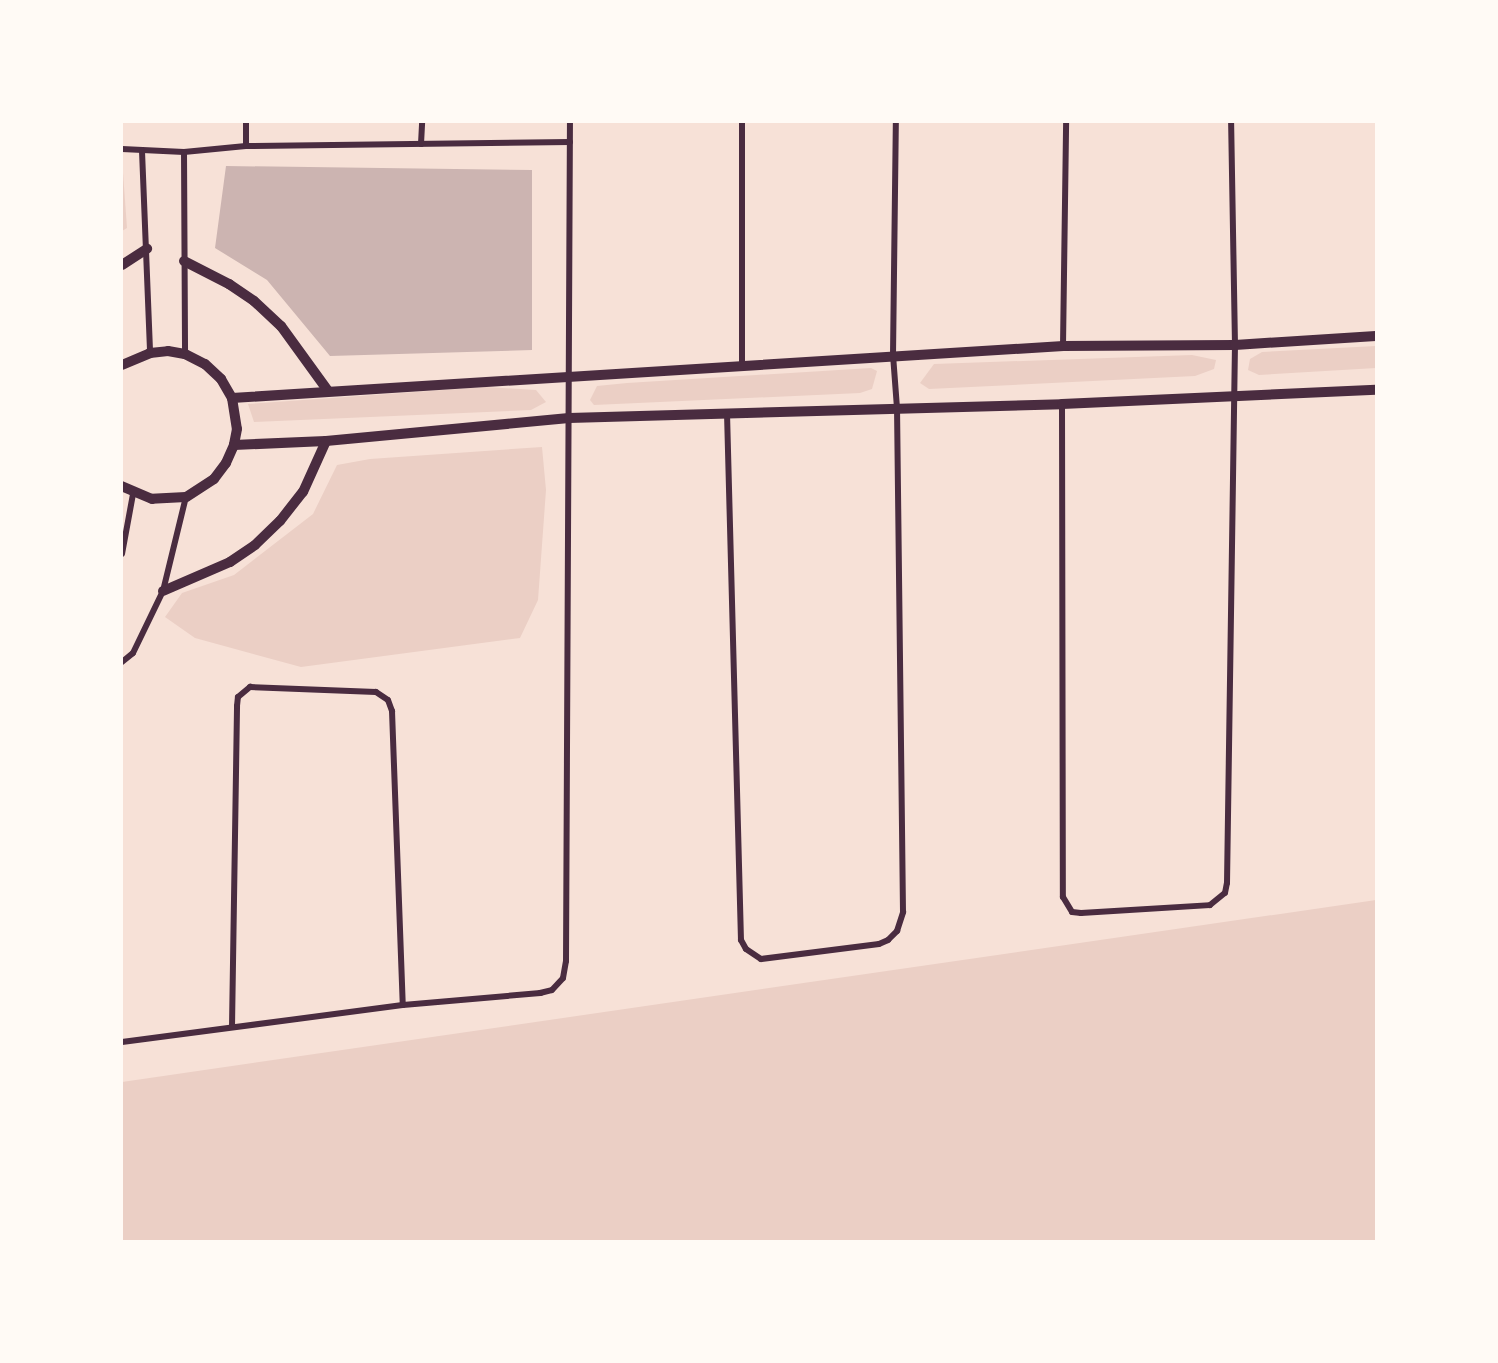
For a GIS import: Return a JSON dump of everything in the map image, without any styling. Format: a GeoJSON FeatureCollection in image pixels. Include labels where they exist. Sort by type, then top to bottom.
{"type":"FeatureCollection","features":[{"type":"Feature","properties":{"kind":"street"},"geometry":{"type":"LineString","coordinates":[[246,122],[246,146]]}},
{"type":"Feature","properties":{"kind":"street"},"geometry":{"type":"LineString","coordinates":[[422,122],[422,144]]}},
{"type":"Feature","properties":{"kind":"street"},"geometry":{"type":"LineString","coordinates":[[122,1042],[403,1005],[540,993],[559,985],[566,961],[570,122]]}},
{"type":"Feature","properties":{"kind":"street"},"geometry":{"type":"LineString","coordinates":[[742,122],[742,365]]}},
{"type":"Feature","properties":{"kind":"street"},"geometry":{"type":"LineString","coordinates":[[727,413],[741,940],[746,949],[760,959],[879,944],[888,940],[902,922],[897,408],[893,355],[896,122]]}},
{"type":"Feature","properties":{"kind":"street"},"geometry":{"type":"LineString","coordinates":[[1063,346],[1066,122]]}},
{"type":"Feature","properties":{"kind":"street"},"geometry":{"type":"LineString","coordinates":[[1062,404],[1063,897],[1072,912],[1081,913],[1202,906],[1219,900],[1225,893],[1227,883],[1234,394],[1231,122]]}},
{"type":"Feature","properties":{"kind":"street"},"geometry":{"type":"LineString","coordinates":[[122,149],[184,152],[246,146],[570,142]]}},
{"type":"Feature","properties":{"kind":"street"},"geometry":{"type":"LineString","coordinates":[[142,151],[150,353]]}},
{"type":"Feature","properties":{"kind":"street"},"geometry":{"type":"LineString","coordinates":[[184,152],[185,354]]}},
{"type":"Feature","properties":{"kind":"street"},"geometry":{"type":"LineString","coordinates":[[122,265],[147,249]]}},
{"type":"Feature","properties":{"kind":"street"},"geometry":{"type":"LineString","coordinates":[[184,261],[229,284],[267,313],[300,349],[328,391]]}},
{"type":"Feature","properties":{"kind":"street"},"geometry":{"type":"LineString","coordinates":[[232,398],[893,355],[1063,346],[1234,345],[1377,336]]}},
{"type":"Feature","properties":{"kind":"street"},"geometry":{"type":"LineString","coordinates":[[122,365],[150,353],[168,351],[185,354],[205,364],[221,379],[232,398],[236,413],[234,445],[226,463],[214,479],[186,497],[152,499],[133,494],[122,486]]}},
{"type":"Feature","properties":{"kind":"street"},"geometry":{"type":"LineString","coordinates":[[234,445],[326,441],[569,418],[1062,404],[1234,394],[1377,390]]}},
{"type":"Feature","properties":{"kind":"street"},"geometry":{"type":"LineString","coordinates":[[163,591],[230,562],[255,544],[280,521],[303,492],[326,441]]}},
{"type":"Feature","properties":{"kind":"street"},"geometry":{"type":"LineString","coordinates":[[122,554],[133,494]]}},
{"type":"Feature","properties":{"kind":"street"},"geometry":{"type":"LineString","coordinates":[[122,662],[133,653],[163,591],[186,497]]}},
{"type":"Feature","properties":{"kind":"street"},"geometry":{"type":"LineString","coordinates":[[232,1027],[237,706],[238,697],[250,687],[376,692],[388,700],[392,711],[403,1005]]}},
{"type":"Feature","properties":{"kind":"shaded area"},"geometry":{"type":"Polygon","coordinates":[[[122,159],[127,228],[122,231],[122,159]]]}},
{"type":"Feature","properties":{"kind":"shaded area"},"geometry":{"type":"Polygon","coordinates":[[[1376,346],[1376,368],[1259,375],[1248,370],[1250,359],[1262,352],[1376,346]]]}},
{"type":"Feature","properties":{"kind":"shaded area"},"geometry":{"type":"Polygon","coordinates":[[[1192,355],[1216,360],[1214,369],[1195,376],[929,389],[920,383],[934,364],[1192,355]]]}},
{"type":"Feature","properties":{"kind":"shaded area"},"geometry":{"type":"Polygon","coordinates":[[[871,368],[877,371],[872,389],[860,393],[594,405],[590,400],[597,386],[871,368]]]}},
{"type":"Feature","properties":{"kind":"shaded area"},"geometry":{"type":"Polygon","coordinates":[[[486,387],[536,390],[546,402],[531,410],[254,422],[248,404],[486,387]]]}},
{"type":"Feature","properties":{"kind":"shaded area"},"geometry":{"type":"Polygon","coordinates":[[[542,447],[546,490],[538,600],[520,638],[301,667],[195,638],[165,617],[182,593],[234,575],[313,514],[337,465],[370,459],[542,447]]]}},
{"type":"Feature","properties":{"kind":"shaded area"},"geometry":{"type":"Polygon","coordinates":[[[1376,900],[1376,1241],[122,1241],[122,1082],[1376,900]]]}},
{"type":"Feature","properties":{"kind":"building"},"geometry":{"type":"Polygon","coordinates":[[[226,166],[532,170],[532,350],[330,356],[267,280],[215,248],[226,166]]]}}]}
